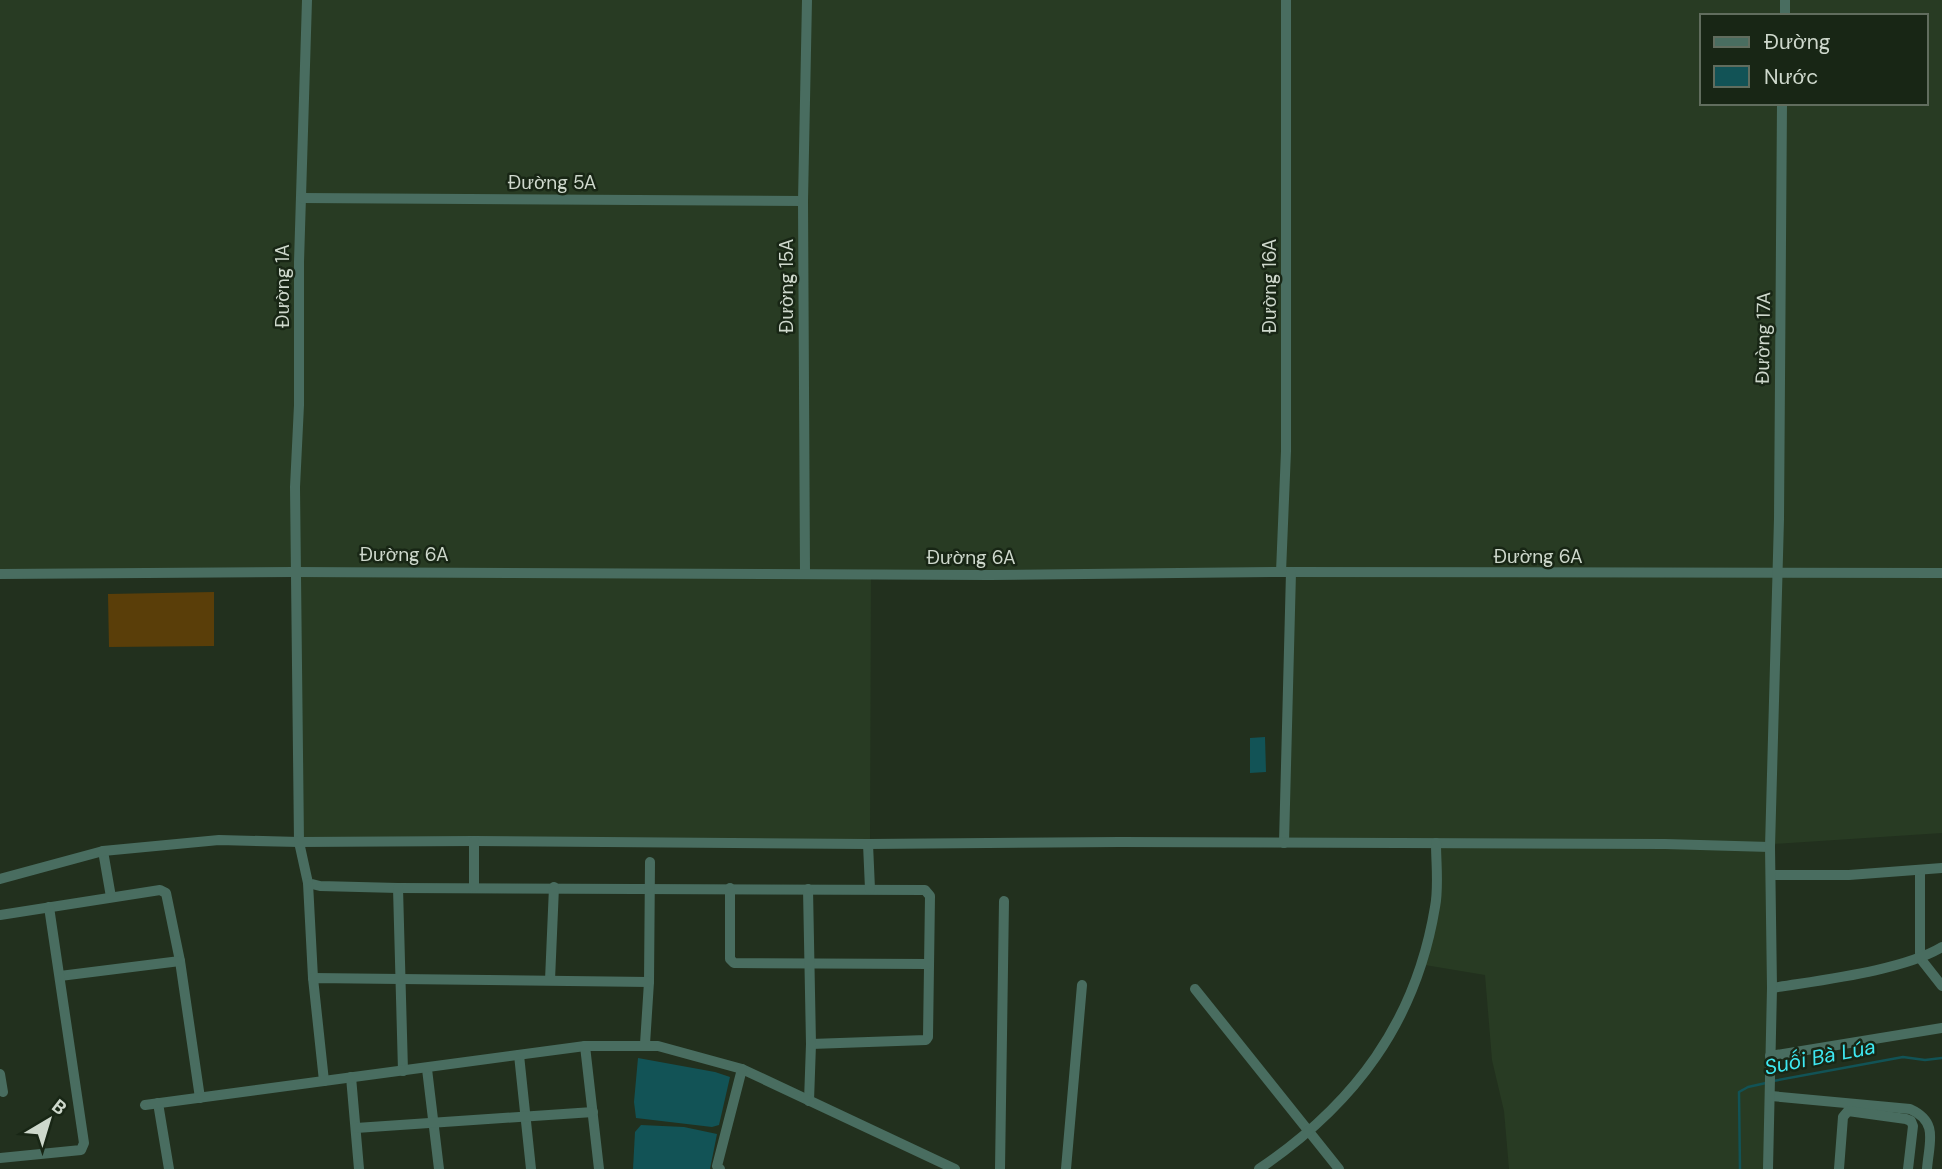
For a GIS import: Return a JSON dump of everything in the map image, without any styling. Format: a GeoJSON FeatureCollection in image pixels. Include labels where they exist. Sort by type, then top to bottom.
{"type":"FeatureCollection","features":[{"type":"Feature","properties":{"kind":"street","name":"Đường 1A"},"geometry":{"type":"LineString","coordinates":[[307,0],[294,572],[299,842],[307,883],[313,978],[324,1081]]}},
{"type":"Feature","properties":{"kind":"street","name":"Đường 15A"},"geometry":{"type":"LineString","coordinates":[[805,573],[803,201],[807,0]]}},
{"type":"Feature","properties":{"kind":"street","name":"Đường 16A"},"geometry":{"type":"LineString","coordinates":[[1284,842],[1286,0]]}},
{"type":"Feature","properties":{"kind":"street","name":"Đường 17A"},"geometry":{"type":"LineString","coordinates":[[1771,1059],[1770,847],[1779,519],[1782,105]]}},
{"type":"Feature","properties":{"kind":"street","name":"Đường 5A"},"geometry":{"type":"LineString","coordinates":[[301,198],[803,201]]}},
{"type":"Feature","properties":{"kind":"street","name":"Đường 6A"},"geometry":{"type":"LineString","coordinates":[[0,573],[1942,573]]}},
{"type":"Feature","properties":{"kind":"street"},"geometry":{"type":"LineString","coordinates":[[0,880],[103,850],[219,839],[299,842],[1284,842],[1770,847]]}},
{"type":"Feature","properties":{"kind":"street"},"geometry":{"type":"LineString","coordinates":[[474,841],[474,887]]}},
{"type":"Feature","properties":{"kind":"street"},"geometry":{"type":"LineString","coordinates":[[1259,1169],[1309,1132],[1340,1103],[1371,1064],[1398,1023],[1419,977],[1436,906],[1436,843]]}},
{"type":"Feature","properties":{"kind":"street"},"geometry":{"type":"LineString","coordinates":[[867,844],[870,890]]}},
{"type":"Feature","properties":{"kind":"street"},"geometry":{"type":"LineString","coordinates":[[103,850],[111,897]]}},
{"type":"Feature","properties":{"kind":"street"},"geometry":{"type":"LineString","coordinates":[[645,1044],[649,982],[650,862]]}},
{"type":"Feature","properties":{"kind":"street"},"geometry":{"type":"LineString","coordinates":[[1771,875],[1849,875],[1942,867]]}},
{"type":"Feature","properties":{"kind":"street"},"geometry":{"type":"LineString","coordinates":[[1920,870],[1920,958],[1942,986]]}},
{"type":"Feature","properties":{"kind":"street"},"geometry":{"type":"LineString","coordinates":[[307,883],[320,886],[398,888],[925,890],[930,896],[926,1040],[811,1044]]}},
{"type":"Feature","properties":{"kind":"street"},"geometry":{"type":"LineString","coordinates":[[550,981],[554,887]]}},
{"type":"Feature","properties":{"kind":"street"},"geometry":{"type":"LineString","coordinates":[[398,888],[403,1071]]}},
{"type":"Feature","properties":{"kind":"street"},"geometry":{"type":"LineString","coordinates":[[730,888],[732,962],[929,964]]}},
{"type":"Feature","properties":{"kind":"street"},"geometry":{"type":"LineString","coordinates":[[808,889],[811,1044],[809,1101]]}},
{"type":"Feature","properties":{"kind":"street"},"geometry":{"type":"LineString","coordinates":[[0,915],[160,890],[166,893],[180,961],[200,1098]]}},
{"type":"Feature","properties":{"kind":"street"},"geometry":{"type":"LineString","coordinates":[[1000,1169],[1004,901]]}},
{"type":"Feature","properties":{"kind":"street"},"geometry":{"type":"LineString","coordinates":[[0,1158],[81,1150],[83,1147],[49,907]]}},
{"type":"Feature","properties":{"kind":"street"},"geometry":{"type":"LineString","coordinates":[[1772,988],[1920,958],[1942,947]]}},
{"type":"Feature","properties":{"kind":"street"},"geometry":{"type":"LineString","coordinates":[[60,976],[180,961]]}},
{"type":"Feature","properties":{"kind":"street"},"geometry":{"type":"LineString","coordinates":[[313,978],[649,982]]}},
{"type":"Feature","properties":{"kind":"street"},"geometry":{"type":"LineString","coordinates":[[1066,1169],[1082,985]]}},
{"type":"Feature","properties":{"kind":"street"},"geometry":{"type":"LineString","coordinates":[[1195,989],[1339,1169]]}},
{"type":"Feature","properties":{"kind":"street"},"geometry":{"type":"LineString","coordinates":[[1768,1169],[1771,1059],[1942,1028]]}},
{"type":"Feature","properties":{"kind":"street"},"geometry":{"type":"LineString","coordinates":[[145,1105],[426,1069],[585,1045],[645,1044],[743,1069],[955,1169]]}},
{"type":"Feature","properties":{"kind":"street"},"geometry":{"type":"LineString","coordinates":[[585,1045],[599,1169]]}},
{"type":"Feature","properties":{"kind":"street"},"geometry":{"type":"LineString","coordinates":[[519,1055],[531,1169]]}},
{"type":"Feature","properties":{"kind":"street"},"geometry":{"type":"LineString","coordinates":[[426,1069],[439,1169]]}},
{"type":"Feature","properties":{"kind":"street"},"geometry":{"type":"LineString","coordinates":[[720,1169],[717,1166],[743,1069]]}},
{"type":"Feature","properties":{"kind":"street"},"geometry":{"type":"LineString","coordinates":[[0,1074],[3,1092]]}},
{"type":"Feature","properties":{"kind":"street"},"geometry":{"type":"LineString","coordinates":[[351,1077],[359,1169]]}},
{"type":"Feature","properties":{"kind":"street"},"geometry":{"type":"LineString","coordinates":[[1770,1093],[1917,1112],[1931,1127],[1927,1169]]}},
{"type":"Feature","properties":{"kind":"street"},"geometry":{"type":"LineString","coordinates":[[158,1103],[169,1169]]}},
{"type":"Feature","properties":{"kind":"street"},"geometry":{"type":"LineString","coordinates":[[1839,1169],[1843,1117],[1848,1111],[1911,1122],[1913,1126],[1908,1169]]}},
{"type":"Feature","properties":{"kind":"street"},"geometry":{"type":"LineString","coordinates":[[356,1128],[593,1112]]}},
{"type":"Feature","properties":{"kind":"shaded area"},"geometry":{"type":"Polygon","coordinates":[[[0,0],[1942,0],[1942,833],[1773,844],[1288,840],[1294,569],[871,570],[870,841],[302,839],[297,575],[0,570],[0,0]]]}},
{"type":"Feature","properties":{"kind":"shaded area"},"geometry":{"type":"Polygon","coordinates":[[[214,592],[214,646],[109,647],[108,594],[214,592]]]}},
{"type":"Feature","properties":{"kind":"shaded area"},"geometry":{"type":"Polygon","coordinates":[[[1439,846],[1767,850],[1769,989],[1765,1169],[1509,1169],[1504,1111],[1492,1060],[1485,975],[1425,965],[1439,846]]]}},
{"type":"Feature","properties":{"kind":"water"},"geometry":{"type":"Polygon","coordinates":[[[1265,737],[1266,772],[1250,773],[1250,738],[1265,737]]]}},
{"type":"Feature","properties":{"kind":"water"},"geometry":{"type":"Polygon","coordinates":[[[638,1058],[730,1077],[719,1125],[712,1127],[636,1118],[634,1102],[638,1058]]]}},
{"type":"Feature","properties":{"kind":"water"},"geometry":{"type":"Polygon","coordinates":[[[641,1125],[684,1127],[717,1134],[710,1169],[633,1169],[635,1132],[641,1125]]]}},
{"type":"Feature","properties":{"kind":"waterway","name":"Suối Bà Lúa"},"geometry":{"type":"LineString","coordinates":[[1773,1081],[1903,1057],[1925,1060],[1942,1058]]}},
{"type":"Feature","properties":{"kind":"waterway","name":"Suối Bà Lúa"},"geometry":{"type":"LineString","coordinates":[[1740,1169],[1739,1092],[1766,1083]]}}]}
